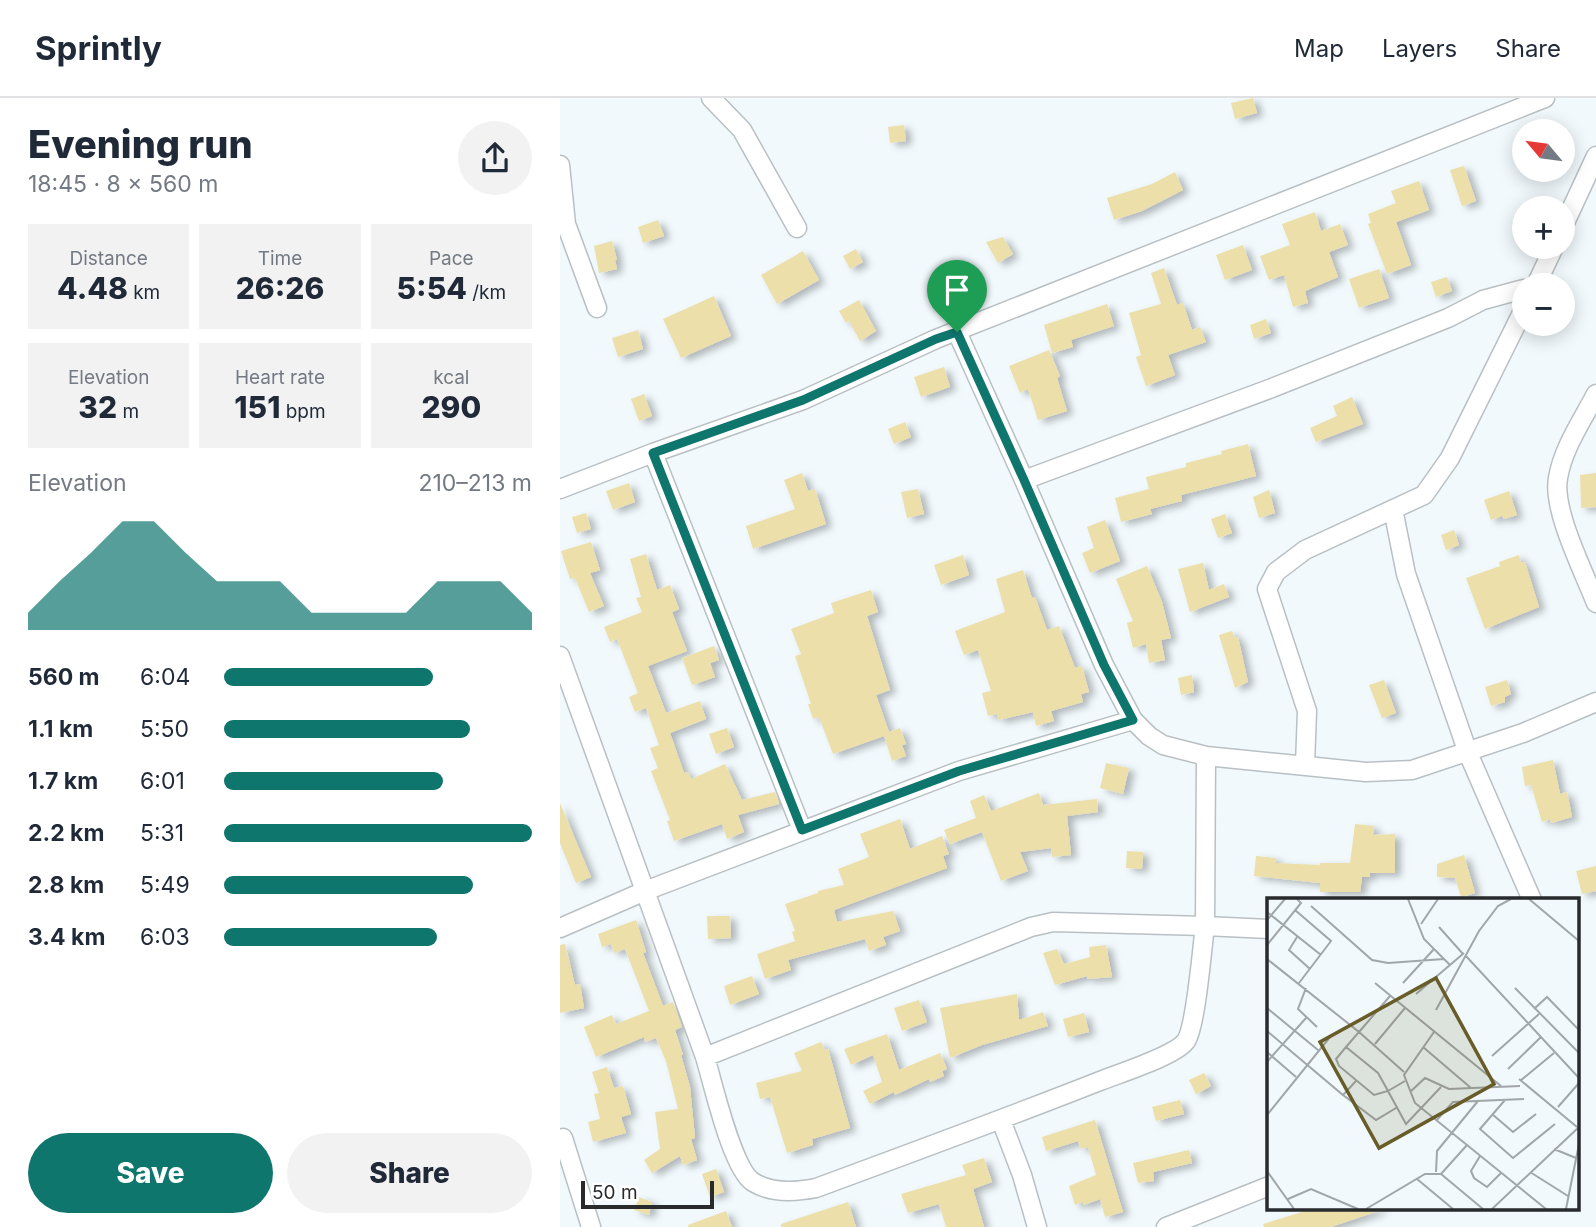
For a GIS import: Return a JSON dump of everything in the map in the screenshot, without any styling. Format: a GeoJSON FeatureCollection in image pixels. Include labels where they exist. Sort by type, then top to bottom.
{"type":"FeatureCollection","features":[{"type":"Feature","properties":{"kind":"street"},"geometry":{"type":"LineString","coordinates":[[711,98],[741,130],[797,228]]}},
{"type":"Feature","properties":{"kind":"street"},"geometry":{"type":"LineString","coordinates":[[560,489],[803,400],[936,339],[1545,98]]}},
{"type":"Feature","properties":{"kind":"street"},"geometry":{"type":"LineString","coordinates":[[1339,170],[1553,98]]}},
{"type":"Feature","properties":{"kind":"street"},"geometry":{"type":"LineString","coordinates":[[1575,201],[1596,156]]}},
{"type":"Feature","properties":{"kind":"street"},"geometry":{"type":"LineString","coordinates":[[560,165],[566,224],[597,308]]}},
{"type":"Feature","properties":{"kind":"street"},"geometry":{"type":"LineString","coordinates":[[1024,480],[1272,388],[1448,318],[1483,300],[1512,292]]}},
{"type":"Feature","properties":{"kind":"street"},"geometry":{"type":"LineString","coordinates":[[957,332],[1104,665],[1133,720],[1163,745],[1206,756],[1366,772],[1412,770],[1523,733],[1596,702]]}},
{"type":"Feature","properties":{"kind":"street"},"geometry":{"type":"LineString","coordinates":[[1305,765],[1307,711],[1267,589],[1276,572],[1305,550],[1424,495],[1450,458],[1512,333]]}},
{"type":"Feature","properties":{"kind":"street"},"geometry":{"type":"LineString","coordinates":[[1596,394],[1566,452],[1558,480],[1558,504],[1596,603]]}},
{"type":"Feature","properties":{"kind":"street"},"geometry":{"type":"LineString","coordinates":[[653,453],[802,830]]}},
{"type":"Feature","properties":{"kind":"street"},"geometry":{"type":"LineString","coordinates":[[1393,509],[1406,575],[1468,752],[1531,898]]}},
{"type":"Feature","properties":{"kind":"street"},"geometry":{"type":"LineString","coordinates":[[560,656],[705,1057],[727,1130],[743,1170],[752,1182],[785,1192],[817,1188],[1001,1120],[1152,1060],[1180,1047],[1187,1040],[1191,1030],[1205,926],[1206,756]]}},
{"type":"Feature","properties":{"kind":"street"},"geometry":{"type":"LineString","coordinates":[[560,928],[645,891],[959,771],[1133,720]]}},
{"type":"Feature","properties":{"kind":"street"},"geometry":{"type":"LineString","coordinates":[[705,1057],[1031,927],[1053,922],[1079,922],[1267,929]]}},
{"type":"Feature","properties":{"kind":"street"},"geometry":{"type":"LineString","coordinates":[[1001,1120],[1037,1227]]}},
{"type":"Feature","properties":{"kind":"street"},"geometry":{"type":"LineString","coordinates":[[563,1138],[591,1227]]}},
{"type":"Feature","properties":{"kind":"street"},"geometry":{"type":"LineString","coordinates":[[1166,1227],[1267,1187]]}},
{"type":"Feature","properties":{"kind":"building"},"geometry":{"type":"Polygon","coordinates":[[[1253,98],[1257,113],[1235,119],[1231,103],[1253,98]]]}},
{"type":"Feature","properties":{"kind":"building"},"geometry":{"type":"Polygon","coordinates":[[[904,125],[906,141],[890,143],[888,127],[904,125]]]}},
{"type":"Feature","properties":{"kind":"building"},"geometry":{"type":"Polygon","coordinates":[[[1464,166],[1476,201],[1462,206],[1450,170],[1464,166]]]}},
{"type":"Feature","properties":{"kind":"building"},"geometry":{"type":"Polygon","coordinates":[[[1175,172],[1183,190],[1142,211],[1114,220],[1107,198],[1152,184],[1175,172]]]}},
{"type":"Feature","properties":{"kind":"building"},"geometry":{"type":"Polygon","coordinates":[[[1419,181],[1429,210],[1396,222],[1411,265],[1387,274],[1368,224],[1371,223],[1368,214],[1396,203],[1391,191],[1419,181]]]}},
{"type":"Feature","properties":{"kind":"building"},"geometry":{"type":"Polygon","coordinates":[[[1315,212],[1321,231],[1340,224],[1348,245],[1329,252],[1338,277],[1305,291],[1308,303],[1293,307],[1284,275],[1269,280],[1260,256],[1290,245],[1282,224],[1315,212]]]}},
{"type":"Feature","properties":{"kind":"building"},"geometry":{"type":"Polygon","coordinates":[[[658,220],[664,236],[643,243],[638,227],[658,220]]]}},
{"type":"Feature","properties":{"kind":"building"},"geometry":{"type":"Polygon","coordinates":[[[1003,237],[1013,254],[998,263],[986,242],[1003,237]]]}},
{"type":"Feature","properties":{"kind":"building"},"geometry":{"type":"Polygon","coordinates":[[[612,241],[617,269],[599,273],[594,246],[612,241]]]}},
{"type":"Feature","properties":{"kind":"building"},"geometry":{"type":"Polygon","coordinates":[[[1243,245],[1252,270],[1225,280],[1216,255],[1243,245]]]}},
{"type":"Feature","properties":{"kind":"building"},"geometry":{"type":"Polygon","coordinates":[[[856,249],[863,262],[850,269],[843,256],[856,249]]]}},
{"type":"Feature","properties":{"kind":"building"},"geometry":{"type":"Polygon","coordinates":[[[803,251],[819,280],[777,304],[761,275],[803,251]]]}},
{"type":"Feature","properties":{"kind":"building"},"geometry":{"type":"Polygon","coordinates":[[[1164,268],[1177,305],[1183,303],[1192,330],[1200,327],[1206,342],[1168,355],[1175,375],[1146,386],[1136,357],[1141,355],[1129,313],[1161,304],[1151,273],[1164,268]]]}},
{"type":"Feature","properties":{"kind":"building"},"geometry":{"type":"Polygon","coordinates":[[[1379,269],[1389,298],[1359,308],[1349,279],[1379,269]]]}},
{"type":"Feature","properties":{"kind":"building"},"geometry":{"type":"Polygon","coordinates":[[[1447,277],[1452,291],[1436,297],[1431,282],[1447,277]]]}},
{"type":"Feature","properties":{"kind":"building"},"geometry":{"type":"Polygon","coordinates":[[[714,296],[731,336],[681,358],[663,319],[714,296]]]}},
{"type":"Feature","properties":{"kind":"building"},"geometry":{"type":"Polygon","coordinates":[[[859,300],[876,331],[860,341],[849,321],[846,323],[839,311],[859,300]]]}},
{"type":"Feature","properties":{"kind":"building"},"geometry":{"type":"Polygon","coordinates":[[[1107,304],[1114,326],[1071,340],[1073,347],[1052,353],[1044,325],[1107,304]]]}},
{"type":"Feature","properties":{"kind":"building"},"geometry":{"type":"Polygon","coordinates":[[[1266,319],[1271,333],[1254,339],[1250,325],[1266,319]]]}},
{"type":"Feature","properties":{"kind":"building"},"geometry":{"type":"Polygon","coordinates":[[[638,330],[643,349],[618,357],[612,338],[638,330]]]}},
{"type":"Feature","properties":{"kind":"building"},"geometry":{"type":"Polygon","coordinates":[[[1049,350],[1060,376],[1057,378],[1067,411],[1038,420],[1028,389],[1020,393],[1009,366],[1049,350]]]}},
{"type":"Feature","properties":{"kind":"building"},"geometry":{"type":"Polygon","coordinates":[[[944,367],[950,387],[921,397],[914,377],[944,367]]]}},
{"type":"Feature","properties":{"kind":"building"},"geometry":{"type":"Polygon","coordinates":[[[644,394],[652,416],[639,421],[631,399],[644,394]]]}},
{"type":"Feature","properties":{"kind":"building"},"geometry":{"type":"Polygon","coordinates":[[[1352,397],[1363,424],[1316,442],[1310,428],[1337,416],[1333,406],[1352,397]]]}},
{"type":"Feature","properties":{"kind":"building"},"geometry":{"type":"Polygon","coordinates":[[[905,422],[911,437],[894,444],[888,429],[905,422]]]}},
{"type":"Feature","properties":{"kind":"building"},"geometry":{"type":"Polygon","coordinates":[[[1248,444],[1256,476],[1181,495],[1182,501],[1150,509],[1152,514],[1121,522],[1115,498],[1149,489],[1146,477],[1186,467],[1186,463],[1248,444]]]}},
{"type":"Feature","properties":{"kind":"building"},"geometry":{"type":"Polygon","coordinates":[[[802,473],[808,491],[815,489],[826,524],[753,549],[746,526],[795,509],[784,480],[802,473]]]}},
{"type":"Feature","properties":{"kind":"building"},"geometry":{"type":"Polygon","coordinates":[[[1596,473],[1596,507],[1581,508],[1580,475],[1596,473]]]}},
{"type":"Feature","properties":{"kind":"building"},"geometry":{"type":"Polygon","coordinates":[[[629,483],[635,502],[613,510],[606,491],[629,483]]]}},
{"type":"Feature","properties":{"kind":"building"},"geometry":{"type":"Polygon","coordinates":[[[918,489],[924,514],[907,518],[901,492],[918,489]]]}},
{"type":"Feature","properties":{"kind":"building"},"geometry":{"type":"Polygon","coordinates":[[[1269,490],[1275,513],[1259,518],[1253,497],[1269,490]]]}},
{"type":"Feature","properties":{"kind":"building"},"geometry":{"type":"Polygon","coordinates":[[[1509,491],[1517,515],[1491,520],[1484,500],[1509,491]]]}},
{"type":"Feature","properties":{"kind":"building"},"geometry":{"type":"Polygon","coordinates":[[[586,513],[591,529],[577,533],[572,517],[586,513]]]}},
{"type":"Feature","properties":{"kind":"building"},"geometry":{"type":"Polygon","coordinates":[[[1225,514],[1232,533],[1218,538],[1211,519],[1225,514]]]}},
{"type":"Feature","properties":{"kind":"building"},"geometry":{"type":"Polygon","coordinates":[[[1105,520],[1120,561],[1090,573],[1082,553],[1094,548],[1087,527],[1105,520]]]}},
{"type":"Feature","properties":{"kind":"building"},"geometry":{"type":"Polygon","coordinates":[[[1454,530],[1459,545],[1446,550],[1441,535],[1454,530]]]}},
{"type":"Feature","properties":{"kind":"building"},"geometry":{"type":"Polygon","coordinates":[[[591,542],[600,570],[590,573],[604,606],[589,612],[575,578],[570,579],[561,551],[591,542]]]}},
{"type":"Feature","properties":{"kind":"building"},"geometry":{"type":"Polygon","coordinates":[[[646,554],[657,590],[670,585],[679,609],[672,612],[687,651],[648,666],[666,713],[700,701],[706,719],[670,733],[684,773],[688,772],[691,779],[725,764],[742,800],[775,792],[778,800],[779,804],[738,815],[744,832],[727,839],[722,824],[674,841],[667,821],[670,820],[651,771],[658,768],[650,748],[659,745],[646,708],[635,712],[629,697],[638,693],[617,639],[610,642],[604,627],[642,612],[636,598],[641,597],[630,559],[646,554]]]}},
{"type":"Feature","properties":{"kind":"building"},"geometry":{"type":"Polygon","coordinates":[[[963,555],[969,575],[941,585],[934,565],[963,555]]]}},
{"type":"Feature","properties":{"kind":"building"},"geometry":{"type":"Polygon","coordinates":[[[1519,555],[1521,563],[1525,562],[1539,607],[1485,629],[1466,578],[1500,566],[1499,562],[1519,555]]]}},
{"type":"Feature","properties":{"kind":"building"},"geometry":{"type":"Polygon","coordinates":[[[1203,563],[1209,590],[1224,584],[1229,597],[1190,612],[1178,569],[1203,563]]]}},
{"type":"Feature","properties":{"kind":"building"},"geometry":{"type":"Polygon","coordinates":[[[1147,566],[1162,602],[1171,638],[1161,640],[1165,660],[1149,663],[1146,644],[1133,648],[1127,623],[1133,621],[1116,579],[1147,566]]]}},
{"type":"Feature","properties":{"kind":"building"},"geometry":{"type":"Polygon","coordinates":[[[1023,570],[1047,630],[1059,626],[1075,668],[1082,666],[1089,692],[1081,694],[1083,702],[1051,711],[1054,721],[1036,726],[1033,712],[999,720],[997,714],[988,716],[982,693],[991,691],[978,650],[964,655],[955,631],[1005,612],[996,579],[1023,570]]]}},
{"type":"Feature","properties":{"kind":"building"},"geometry":{"type":"Polygon","coordinates":[[[871,590],[878,612],[867,616],[890,690],[876,695],[889,732],[900,728],[906,744],[902,745],[906,756],[892,761],[884,736],[833,754],[819,717],[813,719],[808,704],[811,704],[795,656],[801,654],[791,629],[834,613],[831,603],[871,590]]]}},
{"type":"Feature","properties":{"kind":"building"},"geometry":{"type":"Polygon","coordinates":[[[1232,631],[1235,638],[1238,637],[1248,682],[1235,688],[1219,635],[1232,631]]]}},
{"type":"Feature","properties":{"kind":"building"},"geometry":{"type":"Polygon","coordinates":[[[714,646],[719,660],[710,663],[715,677],[692,685],[682,658],[714,646]]]}},
{"type":"Feature","properties":{"kind":"building"},"geometry":{"type":"Polygon","coordinates":[[[1192,675],[1194,692],[1181,695],[1178,678],[1192,675]]]}},
{"type":"Feature","properties":{"kind":"building"},"geometry":{"type":"Polygon","coordinates":[[[1384,680],[1396,713],[1382,718],[1369,685],[1384,680]]]}},
{"type":"Feature","properties":{"kind":"building"},"geometry":{"type":"Polygon","coordinates":[[[1507,680],[1511,694],[1505,697],[1505,702],[1491,706],[1485,687],[1507,680]]]}},
{"type":"Feature","properties":{"kind":"building"},"geometry":{"type":"Polygon","coordinates":[[[727,728],[734,747],[716,754],[709,734],[727,728]]]}},
{"type":"Feature","properties":{"kind":"building"},"geometry":{"type":"Polygon","coordinates":[[[1553,760],[1560,794],[1567,792],[1572,817],[1551,823],[1550,819],[1542,822],[1531,785],[1525,786],[1522,767],[1553,760]]]}},
{"type":"Feature","properties":{"kind":"building"},"geometry":{"type":"Polygon","coordinates":[[[1106,763],[1129,768],[1123,794],[1100,788],[1106,763]]]}},
{"type":"Feature","properties":{"kind":"building"},"geometry":{"type":"Polygon","coordinates":[[[1039,793],[1043,805],[1097,799],[1098,812],[1067,816],[1071,855],[1052,857],[1051,848],[1020,852],[1028,871],[1001,881],[982,832],[950,844],[944,830],[976,818],[970,801],[984,795],[991,811],[1039,793]]]}},
{"type":"Feature","properties":{"kind":"building"},"geometry":{"type":"Polygon","coordinates":[[[560,803],[591,877],[576,883],[560,843],[560,803]]]}},
{"type":"Feature","properties":{"kind":"building"},"geometry":{"type":"Polygon","coordinates":[[[900,819],[910,849],[942,836],[949,854],[943,856],[947,868],[834,910],[837,922],[893,911],[900,931],[883,937],[886,945],[869,951],[865,939],[788,960],[791,970],[765,979],[757,954],[795,941],[792,932],[795,931],[785,904],[818,891],[844,885],[838,869],[869,857],[860,834],[900,819]]]}},
{"type":"Feature","properties":{"kind":"building"},"geometry":{"type":"Polygon","coordinates":[[[1355,824],[1374,826],[1373,835],[1395,834],[1395,873],[1370,873],[1370,877],[1362,877],[1360,892],[1320,892],[1320,883],[1254,876],[1256,856],[1276,858],[1275,863],[1350,863],[1355,824]]]}},
{"type":"Feature","properties":{"kind":"building"},"geometry":{"type":"Polygon","coordinates":[[[1127,851],[1143,852],[1142,869],[1126,868],[1127,851]]]}},
{"type":"Feature","properties":{"kind":"building"},"geometry":{"type":"Polygon","coordinates":[[[1464,855],[1475,893],[1461,897],[1455,878],[1437,877],[1437,864],[1464,855]]]}},
{"type":"Feature","properties":{"kind":"building"},"geometry":{"type":"Polygon","coordinates":[[[1596,866],[1596,891],[1582,894],[1576,871],[1596,866]]]}},
{"type":"Feature","properties":{"kind":"building"},"geometry":{"type":"Polygon","coordinates":[[[707,916],[730,916],[731,938],[708,939],[707,916]]]}},
{"type":"Feature","properties":{"kind":"building"},"geometry":{"type":"Polygon","coordinates":[[[636,920],[646,952],[643,953],[663,1006],[673,1002],[682,1027],[675,1030],[690,1087],[695,1138],[691,1139],[697,1160],[683,1165],[680,1156],[652,1173],[644,1160],[660,1149],[655,1112],[678,1109],[666,1061],[656,1038],[645,1042],[644,1037],[596,1057],[584,1027],[612,1015],[616,1024],[649,1011],[625,949],[614,953],[611,944],[602,947],[598,934],[636,920]]]}},
{"type":"Feature","properties":{"kind":"building"},"geometry":{"type":"Polygon","coordinates":[[[565,944],[575,985],[580,984],[584,1008],[560,1013],[560,945],[565,944]]]}},
{"type":"Feature","properties":{"kind":"building"},"geometry":{"type":"Polygon","coordinates":[[[1106,945],[1112,977],[1088,979],[1087,976],[1055,985],[1043,953],[1057,949],[1064,964],[1090,957],[1089,947],[1106,945]]]}},
{"type":"Feature","properties":{"kind":"building"},"geometry":{"type":"Polygon","coordinates":[[[752,976],[759,994],[730,1005],[724,986],[752,976]]]}},
{"type":"Feature","properties":{"kind":"building"},"geometry":{"type":"Polygon","coordinates":[[[1017,994],[1019,1020],[1043,1012],[1048,1026],[982,1045],[950,1058],[940,1008],[1017,994]]]}},
{"type":"Feature","properties":{"kind":"building"},"geometry":{"type":"Polygon","coordinates":[[[919,1000],[927,1022],[902,1031],[894,1008],[919,1000]]]}},
{"type":"Feature","properties":{"kind":"building"},"geometry":{"type":"Polygon","coordinates":[[[1084,1013],[1089,1032],[1068,1037],[1063,1019],[1084,1013]]]}},
{"type":"Feature","properties":{"kind":"building"},"geometry":{"type":"Polygon","coordinates":[[[887,1034],[899,1070],[940,1053],[947,1069],[942,1071],[944,1076],[930,1082],[929,1079],[895,1095],[894,1092],[870,1104],[863,1091],[882,1082],[873,1055],[851,1065],[844,1049],[887,1034]]]}},
{"type":"Feature","properties":{"kind":"building"},"geometry":{"type":"Polygon","coordinates":[[[821,1042],[825,1050],[828,1049],[850,1128],[812,1139],[813,1145],[787,1153],[770,1097],[760,1099],[756,1083],[802,1071],[794,1053],[821,1042]]]}},
{"type":"Feature","properties":{"kind":"building"},"geometry":{"type":"Polygon","coordinates":[[[607,1067],[614,1088],[623,1086],[631,1114],[621,1117],[626,1133],[593,1142],[588,1122],[600,1119],[594,1094],[599,1093],[592,1072],[607,1067]]]}},
{"type":"Feature","properties":{"kind":"building"},"geometry":{"type":"Polygon","coordinates":[[[1204,1073],[1211,1086],[1196,1094],[1189,1080],[1204,1073]]]}},
{"type":"Feature","properties":{"kind":"building"},"geometry":{"type":"Polygon","coordinates":[[[1180,1100],[1184,1114],[1156,1121],[1152,1107],[1180,1100]]]}},
{"type":"Feature","properties":{"kind":"building"},"geometry":{"type":"Polygon","coordinates":[[[1095,1120],[1123,1212],[1105,1217],[1100,1199],[1084,1205],[1083,1202],[1075,1205],[1069,1186],[1096,1175],[1088,1147],[1081,1149],[1078,1141],[1046,1151],[1042,1137],[1095,1120]]]}},
{"type":"Feature","properties":{"kind":"building"},"geometry":{"type":"Polygon","coordinates":[[[1189,1150],[1192,1163],[1153,1172],[1154,1181],[1138,1183],[1133,1163],[1189,1150]]]}},
{"type":"Feature","properties":{"kind":"building"},"geometry":{"type":"Polygon","coordinates":[[[984,1158],[992,1182],[973,1189],[984,1227],[946,1227],[939,1204],[908,1213],[901,1194],[966,1175],[962,1165],[984,1158]]]}},
{"type":"Feature","properties":{"kind":"building"},"geometry":{"type":"Polygon","coordinates":[[[716,1169],[724,1192],[710,1197],[702,1174],[716,1169]]]}},
{"type":"Feature","properties":{"kind":"building"},"geometry":{"type":"Polygon","coordinates":[[[639,1197],[652,1202],[649,1215],[634,1210],[639,1197]]]}},
{"type":"Feature","properties":{"kind":"building"},"geometry":{"type":"Polygon","coordinates":[[[848,1202],[856,1227],[781,1227],[781,1224],[848,1202]]]}},
{"type":"Feature","properties":{"kind":"building"},"geometry":{"type":"Polygon","coordinates":[[[1308,1210],[1381,1210],[1331,1227],[1264,1227],[1263,1224],[1308,1210]]]}},
{"type":"Feature","properties":{"kind":"building"},"geometry":{"type":"Polygon","coordinates":[[[726,1211],[732,1227],[688,1227],[688,1225],[726,1211]]]}},
{"type":"Feature","properties":{"kind":"route"},"geometry":{"type":"LineString","coordinates":[[957,332],[1104,665],[1133,720],[959,771],[802,830],[653,453],[803,400],[957,332]]}}]}
